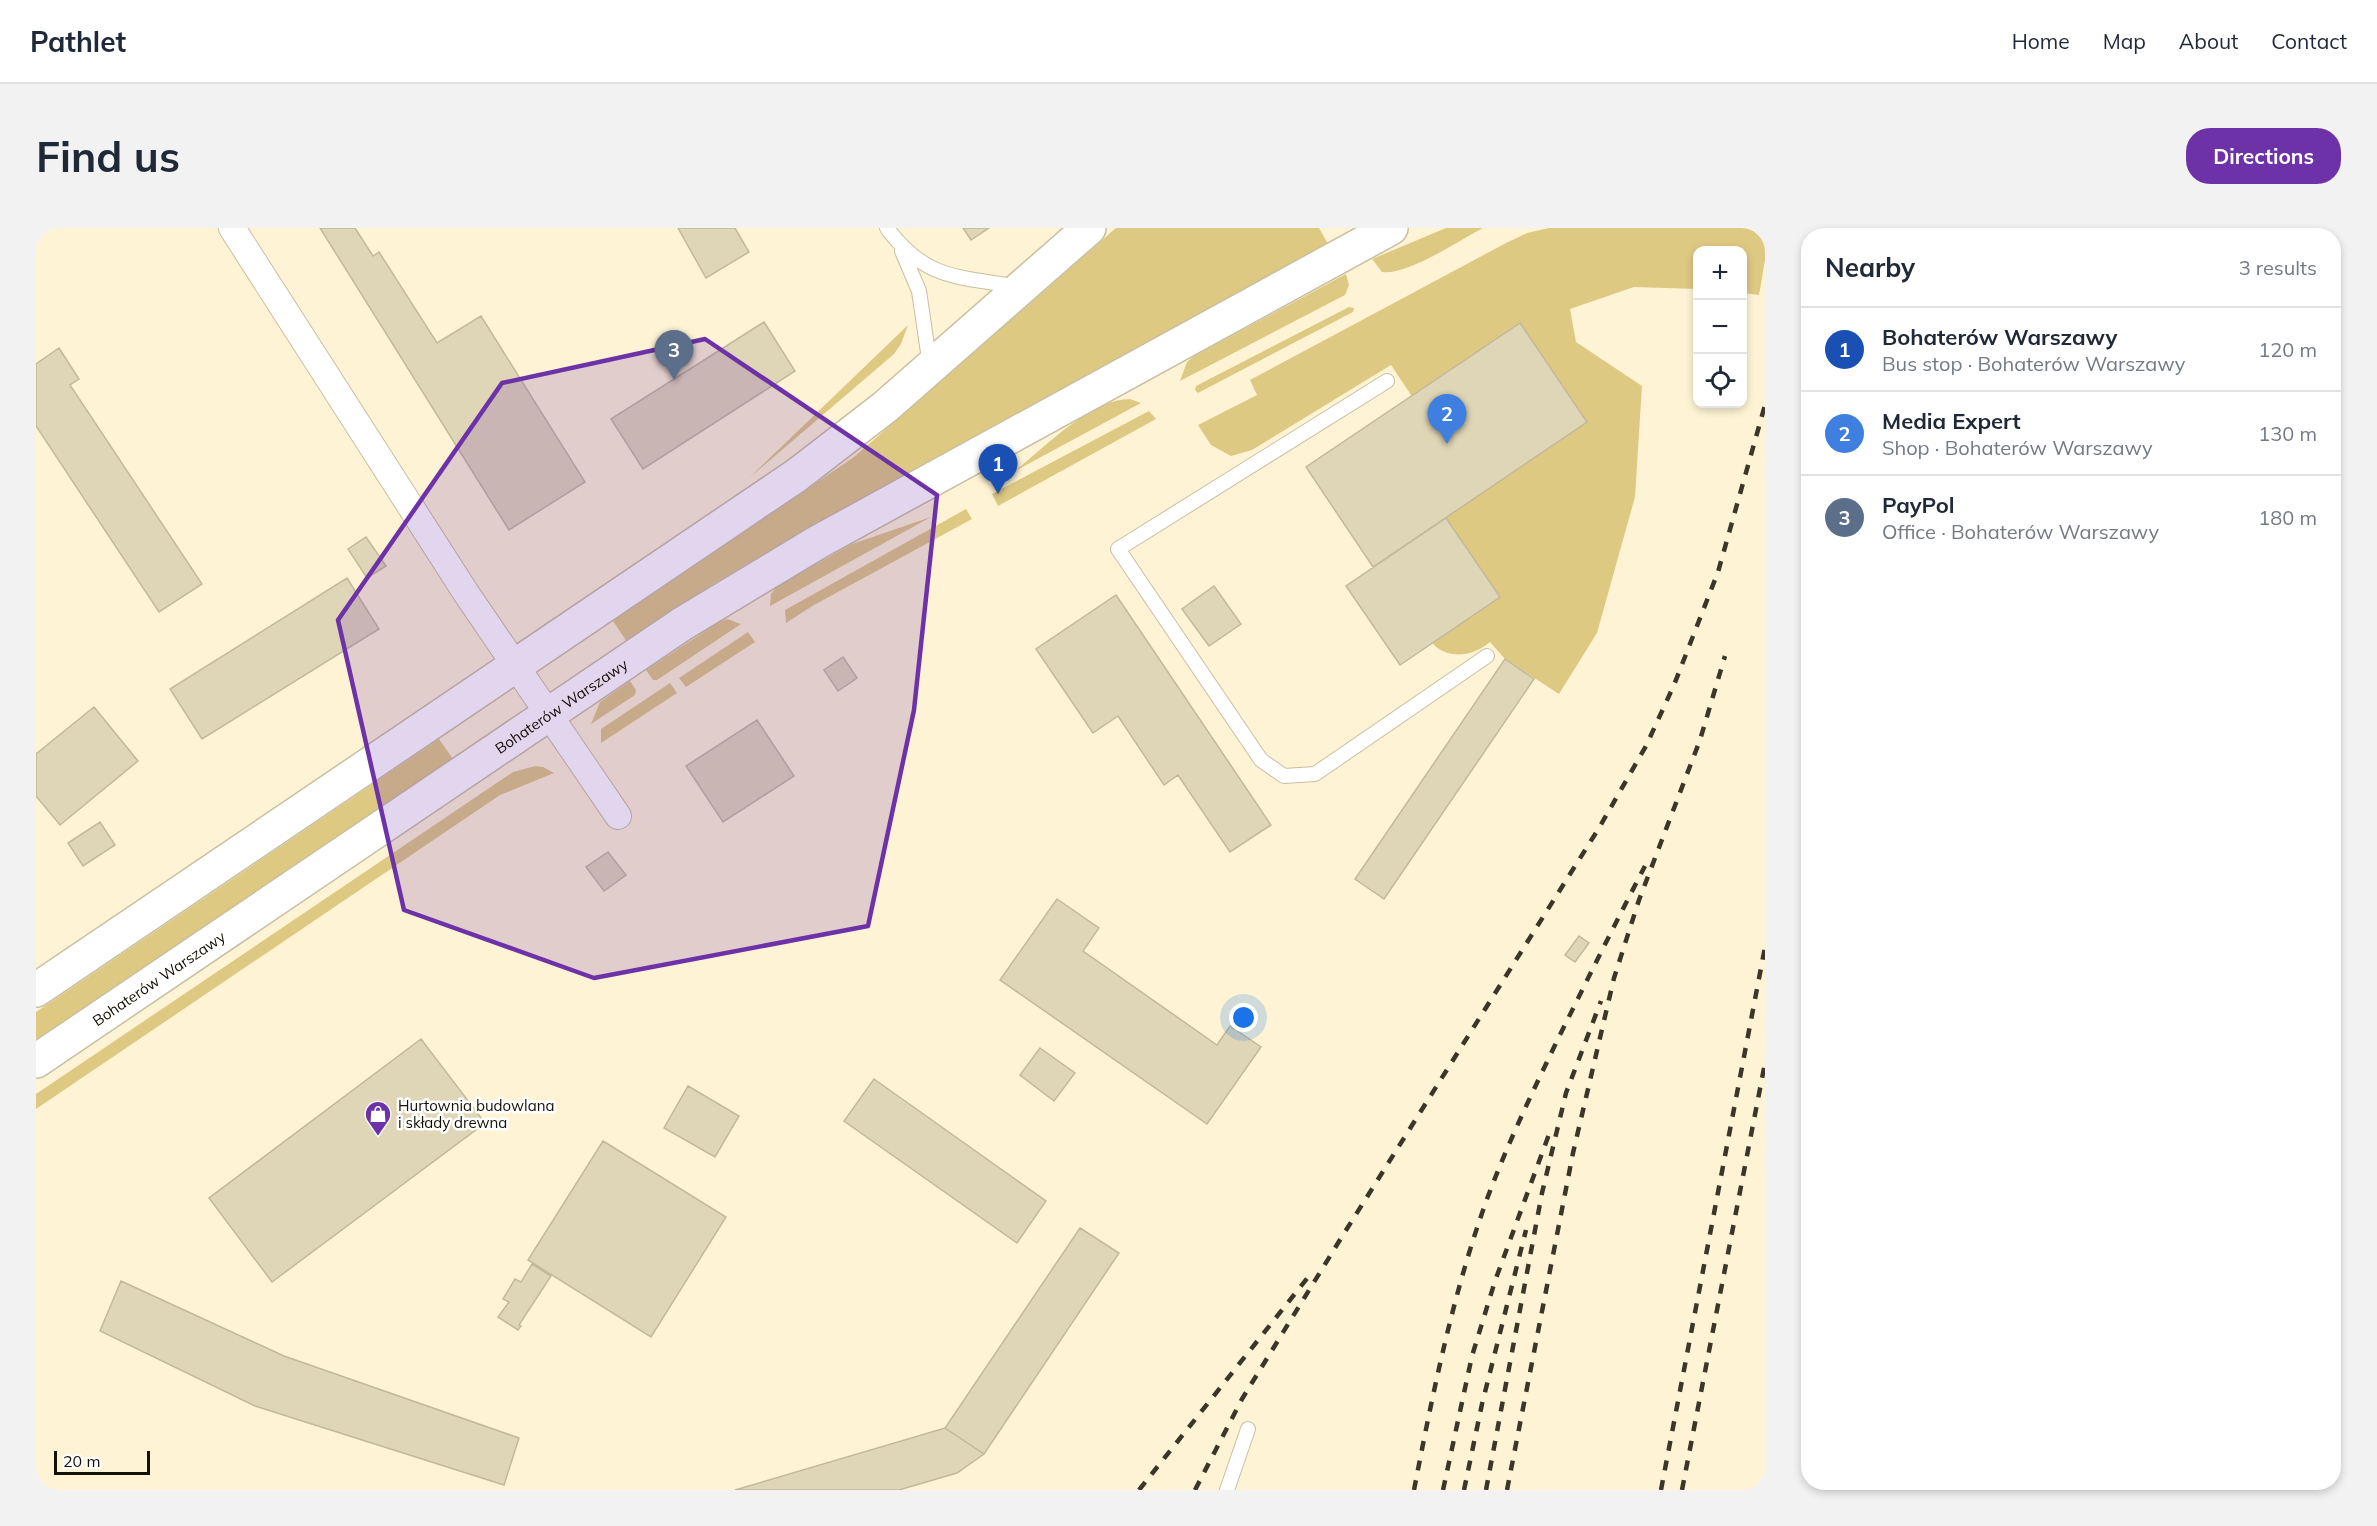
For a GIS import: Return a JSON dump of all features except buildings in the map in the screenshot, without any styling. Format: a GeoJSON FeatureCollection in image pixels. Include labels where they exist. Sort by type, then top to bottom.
{"type":"FeatureCollection","features":[{"type":"Feature","properties":{"kind":"street"},"geometry":{"type":"LineString","coordinates":[[232,228],[515,666],[618,816]]}},
{"type":"Feature","properties":{"kind":"street"},"geometry":{"type":"LineString","coordinates":[[36,990],[797,475],[844,440],[930,368],[1089,228]]}},
{"type":"Feature","properties":{"kind":"street","name":"Bohaterów Warszawy"},"geometry":{"type":"LineString","coordinates":[[36,1061],[682,624],[818,542],[1391,228]]}},
{"type":"Feature","properties":{"kind":"lane"},"geometry":{"type":"LineString","coordinates":[[887,228],[897,242],[916,280],[930,368]]}},
{"type":"Feature","properties":{"kind":"lane"},"geometry":{"type":"LineString","coordinates":[[897,242],[916,260],[932,270],[1022,288]]}},
{"type":"Feature","properties":{"kind":"lane"},"geometry":{"type":"LineString","coordinates":[[1387,381],[1118,549],[1261,760],[1284,776],[1315,774],[1487,656]]}},
{"type":"Feature","properties":{"kind":"lane"},"geometry":{"type":"LineString","coordinates":[[1227,1490],[1248,1429]]}},
{"type":"Feature","properties":{"kind":"highlighted area"},"geometry":{"type":"Polygon","coordinates":[[[705,339],[937,495],[914,710],[868,926],[594,978],[404,910],[338,620],[502,383],[705,339]]]}},
{"type":"Feature","properties":{"kind":"shaded area"},"geometry":{"type":"Polygon","coordinates":[[[1116,228],[1319,228],[1328,244],[808,528],[710,586],[627,642],[613,621],[854,457],[1116,228]]]}},
{"type":"Feature","properties":{"kind":"shaded area"},"geometry":{"type":"Polygon","coordinates":[[[1446,228],[1483,228],[1419,263],[1393,272],[1382,272],[1372,259],[1446,228]]]}},
{"type":"Feature","properties":{"kind":"shaded area"},"geometry":{"type":"Polygon","coordinates":[[[1549,228],[1765,228],[1765,260],[1759,295],[1747,294],[1747,246],[1693,246],[1693,289],[1634,287],[1570,309],[1576,342],[1642,386],[1635,497],[1597,633],[1559,694],[1505,659],[1490,642],[1476,651],[1460,654],[1445,652],[1432,643],[1499,597],[1446,518],[1478,495],[1391,365],[1252,450],[1231,456],[1211,445],[1198,425],[1257,395],[1250,380],[1527,233],[1549,228]]]}},
{"type":"Feature","properties":{"kind":"shaded area"},"geometry":{"type":"Polygon","coordinates":[[[1346,274],[1349,285],[1345,295],[1180,381],[1187,362],[1194,356],[1346,274]]]}},
{"type":"Feature","properties":{"kind":"shaded area"},"geometry":{"type":"Polygon","coordinates":[[[1349,307],[1354,308],[1353,312],[1198,393],[1195,390],[1196,386],[1349,307]]]}},
{"type":"Feature","properties":{"kind":"shaded area"},"geometry":{"type":"Polygon","coordinates":[[[908,325],[901,344],[894,354],[749,478],[908,325]]]}},
{"type":"Feature","properties":{"kind":"shaded area"},"geometry":{"type":"Polygon","coordinates":[[[1130,399],[1141,403],[1015,471],[1084,416],[1115,401],[1130,399]]]}},
{"type":"Feature","properties":{"kind":"shaded area"},"geometry":{"type":"Polygon","coordinates":[[[1149,411],[1156,419],[998,506],[992,494],[1149,411]]]}},
{"type":"Feature","properties":{"kind":"shaded area"},"geometry":{"type":"Polygon","coordinates":[[[966,509],[972,519],[814,605],[786,623],[785,610],[966,509]]]}},
{"type":"Feature","properties":{"kind":"shaded area"},"geometry":{"type":"Polygon","coordinates":[[[931,517],[770,606],[771,594],[777,586],[852,544],[931,517]]]}},
{"type":"Feature","properties":{"kind":"shaded area"},"geometry":{"type":"Polygon","coordinates":[[[727,619],[741,624],[657,680],[653,680],[646,670],[727,619]]]}},
{"type":"Feature","properties":{"kind":"shaded area"},"geometry":{"type":"Polygon","coordinates":[[[748,632],[755,642],[686,687],[679,678],[748,632]]]}},
{"type":"Feature","properties":{"kind":"shaded area"},"geometry":{"type":"Polygon","coordinates":[[[630,681],[636,690],[635,695],[591,724],[600,702],[630,681]]]}},
{"type":"Feature","properties":{"kind":"shaded area"},"geometry":{"type":"Polygon","coordinates":[[[670,683],[677,693],[601,743],[601,729],[670,683]]]}},
{"type":"Feature","properties":{"kind":"shaded area"},"geometry":{"type":"Polygon","coordinates":[[[439,739],[453,759],[36,1040],[36,1012],[439,739]]]}},
{"type":"Feature","properties":{"kind":"shaded area"},"geometry":{"type":"Polygon","coordinates":[[[535,766],[543,767],[554,773],[500,795],[36,1109],[36,1094],[513,772],[535,766]]]}},
{"type":"Feature","properties":{"kind":"railway"},"geometry":{"type":"LineString","coordinates":[[1195,1490],[1242,1399],[1599,828],[1646,746],[1674,685],[1718,572],[1765,405]]}},
{"type":"Feature","properties":{"kind":"railway"},"geometry":{"type":"LineString","coordinates":[[1507,1490],[1573,1153],[1614,978],[1639,900],[1700,740],[1725,656]]}},
{"type":"Feature","properties":{"kind":"railway"},"geometry":{"type":"LineString","coordinates":[[1414,1490],[1436,1380],[1454,1307],[1487,1199],[1538,1080],[1645,866]]}},
{"type":"Feature","properties":{"kind":"railway"},"geometry":{"type":"LineString","coordinates":[[1661,1490],[1765,947]]}},
{"type":"Feature","properties":{"kind":"railway"},"geometry":{"type":"LineString","coordinates":[[1486,1490],[1542,1193],[1566,1093],[1601,1001]]}},
{"type":"Feature","properties":{"kind":"railway"},"geometry":{"type":"LineString","coordinates":[[1682,1490],[1765,1063]]}},
{"type":"Feature","properties":{"kind":"railway"},"geometry":{"type":"LineString","coordinates":[[1443,1490],[1472,1356],[1495,1281],[1551,1129]]}},
{"type":"Feature","properties":{"kind":"railway"},"geometry":{"type":"LineString","coordinates":[[1464,1490],[1482,1404],[1526,1230]]}},
{"type":"Feature","properties":{"kind":"railway"},"geometry":{"type":"LineString","coordinates":[[1139,1490],[1309,1276]]}},
{"type":"Feature","properties":{"kind":"place","name":"PayPol"},"geometry":{"type":"Point","coordinates":[674,380]}},
{"type":"Feature","properties":{"kind":"place","name":"Media Expert"},"geometry":{"type":"Point","coordinates":[1447,444]}},
{"type":"Feature","properties":{"kind":"place","name":"Bohaterów Warszawy"},"geometry":{"type":"Point","coordinates":[998,494]}},
{"type":"Feature","properties":{"kind":"place","name":"Hurtownia budowlana i składy drewna"},"geometry":{"type":"Point","coordinates":[378,1137]}}]}
